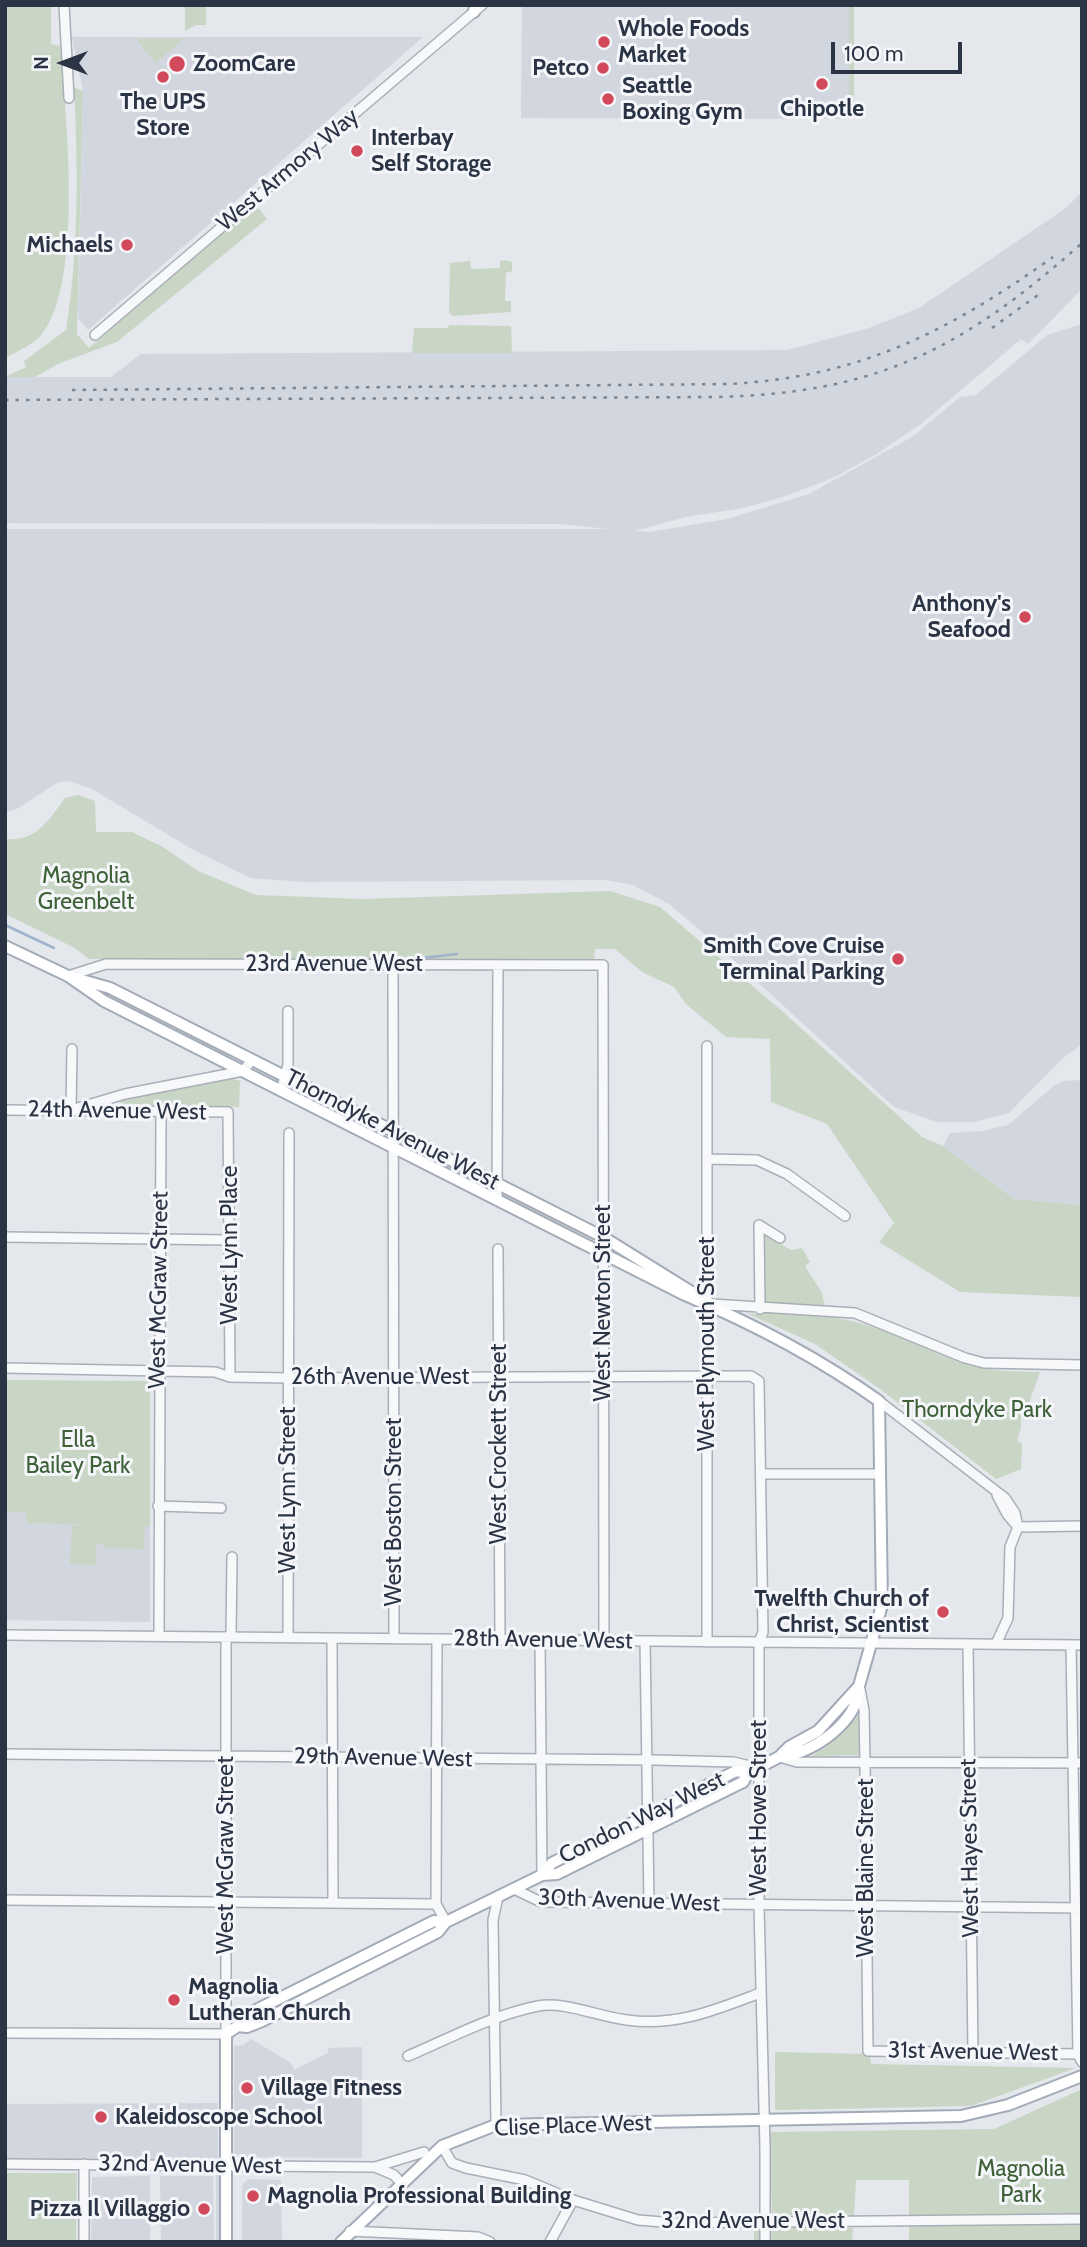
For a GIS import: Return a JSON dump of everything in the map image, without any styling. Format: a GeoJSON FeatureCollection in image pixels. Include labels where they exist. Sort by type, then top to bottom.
{"type":"FeatureCollection","features":[{"type":"Feature","properties":{"kind":"main road","name":"Thorndyke Avenue West"},"geometry":{"type":"LineString","coordinates":[[5,946],[68,976],[104,1001],[281,1091],[685,1295],[708,1303],[809,1353],[879,1401]]}},
{"type":"Feature","properties":{"kind":"main road","name":"Thorndyke Avenue West"},"geometry":{"type":"LineString","coordinates":[[68,976],[110,988],[603,1237],[692,1289],[708,1303]]}},
{"type":"Feature","properties":{"kind":"main road"},"geometry":{"type":"LineString","coordinates":[[873,1643],[882,1605],[879,1401]]}},
{"type":"Feature","properties":{"kind":"main road","name":"Condon Way West"},"geometry":{"type":"LineString","coordinates":[[542,1875],[552,1863],[736,1772],[748,1773],[779,1757],[824,1725],[859,1686],[873,1643]]}},
{"type":"Feature","properties":{"kind":"main road","name":"Condon Way West"},"geometry":{"type":"LineString","coordinates":[[226,2034],[238,2026],[244,2016],[433,1921],[446,1922],[542,1875],[557,1874],[743,1782],[748,1773]]}},
{"type":"Feature","properties":{"kind":"main road","name":"West McGraw Street"},"geometry":{"type":"LineString","coordinates":[[226,2034],[226,2242]]}},
{"type":"Feature","properties":{"kind":"main road","name":"Clise Place West"},"geometry":{"type":"LineString","coordinates":[[341,2242],[443,2147],[496,2125],[763,2122],[975,2115],[1082,2076]]}},
{"type":"Feature","properties":{"kind":"main road"},"geometry":{"type":"LineString","coordinates":[[424,2152],[443,2147]]}},
{"type":"Feature","properties":{"kind":"street"},"geometry":{"type":"LineString","coordinates":[[64,5],[69,98]]}},
{"type":"Feature","properties":{"kind":"street","name":"West Armory Way"},"geometry":{"type":"LineString","coordinates":[[95,335],[477,8]]}},
{"type":"Feature","properties":{"kind":"street","name":"23rd Avenue West"},"geometry":{"type":"LineString","coordinates":[[68,976],[106,964],[603,965]]}},
{"type":"Feature","properties":{"kind":"street","name":"West Boston Street"},"geometry":{"type":"LineString","coordinates":[[393,965],[394,1639]]}},
{"type":"Feature","properties":{"kind":"street"},"geometry":{"type":"LineString","coordinates":[[497,1200],[498,965]]}},
{"type":"Feature","properties":{"kind":"street","name":"West Newton Street"},"geometry":{"type":"LineString","coordinates":[[603,965],[604,1641]]}},
{"type":"Feature","properties":{"kind":"street"},"geometry":{"type":"LineString","coordinates":[[281,1091],[288,1065],[288,1011]]}},
{"type":"Feature","properties":{"kind":"street","name":"West Plymouth Street"},"geometry":{"type":"LineString","coordinates":[[707,1046],[707,1642]]}},
{"type":"Feature","properties":{"kind":"street"},"geometry":{"type":"LineString","coordinates":[[72,1049],[71,1110],[125,1094],[243,1071],[252,1060]]}},
{"type":"Feature","properties":{"kind":"street","name":"24th Avenue West"},"geometry":{"type":"LineString","coordinates":[[5,1110],[228,1112]]}},
{"type":"Feature","properties":{"kind":"street","name":"West McGraw Street"},"geometry":{"type":"LineString","coordinates":[[159,1636],[161,1112]]}},
{"type":"Feature","properties":{"kind":"street","name":"West Lynn Place"},"geometry":{"type":"LineString","coordinates":[[228,1112],[230,1377]]}},
{"type":"Feature","properties":{"kind":"street","name":"West Lynn Street"},"geometry":{"type":"LineString","coordinates":[[288,1638],[289,1133]]}},
{"type":"Feature","properties":{"kind":"street"},"geometry":{"type":"LineString","coordinates":[[707,1159],[757,1160],[788,1174],[845,1216]]}},
{"type":"Feature","properties":{"kind":"street"},"geometry":{"type":"LineString","coordinates":[[760,1309],[759,1225],[780,1238]]}},
{"type":"Feature","properties":{"kind":"street"},"geometry":{"type":"LineString","coordinates":[[5,1237],[230,1240]]}},
{"type":"Feature","properties":{"kind":"street","name":"West Crockett Street"},"geometry":{"type":"LineString","coordinates":[[499,1249],[499,1640]]}},
{"type":"Feature","properties":{"kind":"street"},"geometry":{"type":"LineString","coordinates":[[708,1303],[865,1316],[941,1349],[984,1363],[1082,1365]]}},
{"type":"Feature","properties":{"kind":"street","name":"26th Avenue West"},"geometry":{"type":"LineString","coordinates":[[5,1368],[215,1372],[230,1377],[289,1378],[755,1377]]}},
{"type":"Feature","properties":{"kind":"street","name":"West Howe Street"},"geometry":{"type":"LineString","coordinates":[[755,1377],[761,1385],[763,1632],[759,1642],[759,1906],[765,2242]]}},
{"type":"Feature","properties":{"kind":"street","name":"Thorndyke Avenue West"},"geometry":{"type":"LineString","coordinates":[[879,1401],[995,1490],[1007,1514],[1018,1527]]}},
{"type":"Feature","properties":{"kind":"street"},"geometry":{"type":"LineString","coordinates":[[761,1474],[880,1474]]}},
{"type":"Feature","properties":{"kind":"street"},"geometry":{"type":"LineString","coordinates":[[158,1506],[220,1508]]}},
{"type":"Feature","properties":{"kind":"street"},"geometry":{"type":"LineString","coordinates":[[996,1644],[1008,1618],[1010,1547],[1018,1527],[1082,1526]]}},
{"type":"Feature","properties":{"kind":"street"},"geometry":{"type":"LineString","coordinates":[[228,1637],[232,1557]]}},
{"type":"Feature","properties":{"kind":"street","name":"28th Avenue West"},"geometry":{"type":"LineString","coordinates":[[5,1635],[1076,1645]]}},
{"type":"Feature","properties":{"kind":"street","name":"West McGraw Street"},"geometry":{"type":"LineString","coordinates":[[226,2034],[228,1637]]}},
{"type":"Feature","properties":{"kind":"street"},"geometry":{"type":"LineString","coordinates":[[332,1638],[333,1902]]}},
{"type":"Feature","properties":{"kind":"street"},"geometry":{"type":"LineString","coordinates":[[437,1639],[436,1904],[446,1922]]}},
{"type":"Feature","properties":{"kind":"street"},"geometry":{"type":"LineString","coordinates":[[540,1640],[542,1875]]}},
{"type":"Feature","properties":{"kind":"street"},"geometry":{"type":"LineString","coordinates":[[645,1641],[649,1904]]}},
{"type":"Feature","properties":{"kind":"street","name":"West Hayes Street"},"geometry":{"type":"LineString","coordinates":[[968,1644],[974,2053]]}},
{"type":"Feature","properties":{"kind":"street"},"geometry":{"type":"LineString","coordinates":[[1076,1645],[1080,2058]]}},
{"type":"Feature","properties":{"kind":"street","name":"West Blaine Street"},"geometry":{"type":"LineString","coordinates":[[859,1686],[864,1710],[868,2051]]}},
{"type":"Feature","properties":{"kind":"street","name":"29th Avenue West"},"geometry":{"type":"LineString","coordinates":[[5,1754],[646,1760],[733,1762],[759,1768]]}},
{"type":"Feature","properties":{"kind":"street"},"geometry":{"type":"LineString","coordinates":[[779,1757],[797,1762],[1078,1763]]}},
{"type":"Feature","properties":{"kind":"street","name":"30th Avenue West"},"geometry":{"type":"LineString","coordinates":[[514,1889],[541,1902],[1079,1908]]}},
{"type":"Feature","properties":{"kind":"street"},"geometry":{"type":"LineString","coordinates":[[496,2125],[493,1920],[498,1897]]}},
{"type":"Feature","properties":{"kind":"street"},"geometry":{"type":"LineString","coordinates":[[5,1900],[436,1904]]}},
{"type":"Feature","properties":{"kind":"street"},"geometry":{"type":"LineString","coordinates":[[408,2056],[494,2020],[538,2006],[556,2006],[628,2020],[677,2022],[760,1993]]}},
{"type":"Feature","properties":{"kind":"street"},"geometry":{"type":"LineString","coordinates":[[5,2032],[226,2034]]}},
{"type":"Feature","properties":{"kind":"street","name":"31st Avenue West"},"geometry":{"type":"LineString","coordinates":[[868,2051],[1080,2058]]}},
{"type":"Feature","properties":{"kind":"street","name":"32nd Avenue West"},"geometry":{"type":"LineString","coordinates":[[443,2147],[452,2163],[525,2180],[573,2200],[638,2220],[674,2223],[1082,2219]]}},
{"type":"Feature","properties":{"kind":"street","name":"32nd Avenue West"},"geometry":{"type":"LineString","coordinates":[[5,2165],[375,2167],[424,2152]]}},
{"type":"Feature","properties":{"kind":"street"},"geometry":{"type":"LineString","coordinates":[[84,2164],[84,2242]]}},
{"type":"Feature","properties":{"kind":"street"},"geometry":{"type":"LineString","coordinates":[[375,2167],[394,2175],[402,2184]]}},
{"type":"Feature","properties":{"kind":"street"},"geometry":{"type":"LineString","coordinates":[[550,2242],[573,2200]]}},
{"type":"Feature","properties":{"kind":"street"},"geometry":{"type":"LineString","coordinates":[[350,2231],[489,2241]]}},
{"type":"Feature","properties":{"kind":"shaded area"},"geometry":{"type":"Polygon","coordinates":[[[522,5],[854,5],[854,119],[521,118],[522,5]]]}},
{"type":"Feature","properties":{"kind":"shaded area"},"geometry":{"type":"Polygon","coordinates":[[[72,37],[423,37],[88,330],[78,318],[83,91],[72,37]]]}},
{"type":"Feature","properties":{"kind":"shaded area"},"geometry":{"type":"Polygon","coordinates":[[[1082,192],[1082,289],[1028,344],[1021,339],[921,424],[875,455],[835,477],[786,496],[743,508],[686,517],[634,531],[650,532],[727,519],[809,494],[912,437],[960,397],[976,395],[1047,335],[1082,324],[1082,1044],[1063,1058],[1009,1113],[975,1122],[937,1122],[894,1107],[714,942],[669,904],[633,885],[606,880],[305,882],[251,878],[197,852],[92,789],[68,781],[57,783],[15,810],[5,812],[5,529],[608,529],[561,524],[5,523],[5,377],[111,377],[141,354],[787,350],[869,328],[919,308],[1066,208],[1082,192]]]}},
{"type":"Feature","properties":{"kind":"shaded area"},"geometry":{"type":"Polygon","coordinates":[[[1082,1080],[1082,1205],[1014,1199],[943,1146],[950,1133],[982,1131],[1008,1125],[1055,1085],[1064,1081],[1082,1080]]]}},
{"type":"Feature","properties":{"kind":"shaded area"},"geometry":{"type":"Polygon","coordinates":[[[5,1512],[26,1512],[26,1523],[150,1526],[150,1622],[5,1620],[5,1512]]]}},
{"type":"Feature","properties":{"kind":"shaded area"},"geometry":{"type":"Polygon","coordinates":[[[251,2039],[291,2063],[294,2070],[328,2053],[328,2048],[362,2047],[362,2158],[234,2157],[234,2046],[244,2045],[251,2039]]]}},
{"type":"Feature","properties":{"kind":"shaded area"},"geometry":{"type":"Polygon","coordinates":[[[218,2103],[218,2159],[5,2159],[5,2104],[218,2103]]]}},
{"type":"Feature","properties":{"kind":"shaded area"},"geometry":{"type":"Polygon","coordinates":[[[216,2175],[233,2175],[233,2242],[216,2242],[216,2175]]]}},
{"type":"Feature","properties":{"kind":"shaded area"},"geometry":{"type":"Polygon","coordinates":[[[150,2176],[150,2242],[91,2242],[92,2177],[150,2176]]]}},
{"type":"Feature","properties":{"kind":"shaded area"},"geometry":{"type":"Polygon","coordinates":[[[160,2176],[213,2176],[214,2242],[161,2242],[160,2176]]]}},
{"type":"Feature","properties":{"kind":"shaded area"},"geometry":{"type":"Polygon","coordinates":[[[248,2179],[281,2180],[282,2242],[242,2242],[242,2185],[248,2179]]]}},
{"type":"Feature","properties":{"kind":"green space"},"geometry":{"type":"Polygon","coordinates":[[[185,5],[206,5],[206,25],[196,25],[185,31],[185,5]]]}},
{"type":"Feature","properties":{"kind":"green space"},"geometry":{"type":"Polygon","coordinates":[[[849,5],[854,5],[854,114],[849,114],[849,5]]]}},
{"type":"Feature","properties":{"kind":"green space"},"geometry":{"type":"Polygon","coordinates":[[[5,6],[51,6],[51,44],[60,46],[69,196],[63,278],[54,311],[38,339],[5,358],[5,6]]]}},
{"type":"Feature","properties":{"kind":"green space"},"geometry":{"type":"Polygon","coordinates":[[[185,38],[156,63],[136,39],[185,38]]]}},
{"type":"Feature","properties":{"kind":"green space"},"geometry":{"type":"Polygon","coordinates":[[[74,87],[83,91],[77,334],[89,348],[255,204],[267,219],[117,342],[58,364],[35,377],[5,377],[26,367],[24,361],[66,330],[76,209],[74,87]]]}},
{"type":"Feature","properties":{"kind":"green space"},"geometry":{"type":"Polygon","coordinates":[[[470,261],[471,269],[500,268],[500,261],[512,262],[512,271],[506,273],[505,301],[511,301],[511,312],[453,316],[449,313],[450,263],[470,261]]]}},
{"type":"Feature","properties":{"kind":"green space"},"geometry":{"type":"Polygon","coordinates":[[[449,325],[511,326],[512,353],[412,353],[414,328],[448,328],[449,325]]]}},
{"type":"Feature","properties":{"kind":"green space","name":"Magnolia Greenbelt"},"geometry":{"type":"Polygon","coordinates":[[[78,795],[95,801],[96,832],[132,832],[163,847],[198,871],[256,895],[363,899],[610,891],[660,907],[783,1012],[922,1137],[943,1146],[1014,1199],[1082,1205],[1082,1297],[960,1292],[879,1242],[894,1223],[827,1124],[771,1102],[770,1039],[726,1037],[686,1004],[674,987],[642,972],[615,949],[595,949],[594,960],[89,959],[75,948],[5,914],[5,839],[16,839],[33,833],[41,828],[65,798],[78,795]]]}},
{"type":"Feature","properties":{"kind":"green space"},"geometry":{"type":"Polygon","coordinates":[[[107,991],[230,1053],[229,1055],[226,1057],[106,996],[107,991]]]}},
{"type":"Feature","properties":{"kind":"green space"},"geometry":{"type":"Polygon","coordinates":[[[231,1078],[240,1081],[239,1107],[120,1104],[122,1099],[231,1078]]]}},
{"type":"Feature","properties":{"kind":"green space"},"geometry":{"type":"Polygon","coordinates":[[[290,1083],[385,1132],[384,1136],[289,1088],[290,1083]]]}},
{"type":"Feature","properties":{"kind":"green space"},"geometry":{"type":"Polygon","coordinates":[[[403,1141],[490,1183],[490,1186],[487,1189],[405,1147],[403,1141]]]}},
{"type":"Feature","properties":{"kind":"green space"},"geometry":{"type":"Polygon","coordinates":[[[501,1189],[594,1238],[593,1240],[500,1196],[501,1189]]]}},
{"type":"Feature","properties":{"kind":"green space","name":"Thorndyke Park"},"geometry":{"type":"Polygon","coordinates":[[[763,1234],[791,1250],[802,1248],[810,1262],[805,1266],[822,1293],[827,1317],[880,1329],[974,1367],[1040,1372],[1029,1403],[1021,1407],[1021,1428],[1017,1440],[1022,1444],[1021,1469],[996,1479],[880,1389],[815,1344],[746,1313],[763,1315],[763,1234]]]}},
{"type":"Feature","properties":{"kind":"green space","name":"Ella Bailey Park"},"geometry":{"type":"Polygon","coordinates":[[[5,1380],[150,1381],[150,1526],[145,1526],[144,1549],[104,1548],[104,1544],[96,1543],[96,1565],[70,1564],[72,1526],[88,1525],[26,1523],[26,1512],[5,1512],[5,1380]]]}},
{"type":"Feature","properties":{"kind":"green space"},"geometry":{"type":"Polygon","coordinates":[[[859,1714],[859,1755],[812,1756],[842,1734],[859,1714]]]}},
{"type":"Feature","properties":{"kind":"green space"},"geometry":{"type":"Polygon","coordinates":[[[736,1776],[739,1779],[657,1817],[657,1816],[736,1776]]]}},
{"type":"Feature","properties":{"kind":"green space"},"geometry":{"type":"Polygon","coordinates":[[[435,1925],[437,1927],[247,2021],[248,2019],[435,1925]]]}},
{"type":"Feature","properties":{"kind":"green space","name":"Magnolia Park"},"geometry":{"type":"Polygon","coordinates":[[[775,2052],[870,2054],[871,2064],[1076,2068],[971,2106],[775,2110],[775,2052]]]}},
{"type":"Feature","properties":{"kind":"green space","name":"Magnolia Park"},"geometry":{"type":"Polygon","coordinates":[[[1082,2089],[1082,2242],[909,2242],[909,2180],[856,2180],[854,2216],[772,2215],[769,2132],[994,2129],[1082,2089]]]}},
{"type":"Feature","properties":{"kind":"green space"},"geometry":{"type":"Polygon","coordinates":[[[5,2173],[77,2173],[76,2242],[5,2242],[5,2173]]]}},
{"type":"Feature","properties":{"kind":"green space"},"geometry":{"type":"Polygon","coordinates":[[[754,2227],[853,2228],[852,2242],[754,2242],[754,2227]]]}},
{"type":"Feature","properties":{"kind":"waterway"},"geometry":{"type":"LineString","coordinates":[[5,925],[54,948]]}},
{"type":"Feature","properties":{"kind":"waterway"},"geometry":{"type":"LineString","coordinates":[[422,958],[457,954]]}},
{"type":"Feature","properties":{"kind":"railway"},"geometry":{"type":"LineString","coordinates":[[5,400],[714,397],[771,394],[823,387],[870,375],[914,359],[956,338],[1039,280],[1082,243]]}},
{"type":"Feature","properties":{"kind":"railway"},"geometry":{"type":"LineString","coordinates":[[72,390],[727,384],[774,380],[860,361],[900,346],[976,308],[1053,257]]}},
{"type":"Feature","properties":{"kind":"railway"},"geometry":{"type":"LineString","coordinates":[[992,328],[1038,295]]}},
{"type":"Feature","properties":{"kind":"place","name":"Whole Foods Market"},"geometry":{"type":"Point","coordinates":[604,42]}},
{"type":"Feature","properties":{"kind":"place","name":"ZoomCare"},"geometry":{"type":"Point","coordinates":[177,64]}},
{"type":"Feature","properties":{"kind":"place","name":"Petco"},"geometry":{"type":"Point","coordinates":[603,68]}},
{"type":"Feature","properties":{"kind":"place","name":"The UPS Store"},"geometry":{"type":"Point","coordinates":[163,77]}},
{"type":"Feature","properties":{"kind":"place","name":"Chipotle"},"geometry":{"type":"Point","coordinates":[822,84]}},
{"type":"Feature","properties":{"kind":"place","name":"Seattle Boxing Gym"},"geometry":{"type":"Point","coordinates":[608,99]}},
{"type":"Feature","properties":{"kind":"place","name":"Interbay Self Storage"},"geometry":{"type":"Point","coordinates":[357,151]}},
{"type":"Feature","properties":{"kind":"place","name":"Michaels"},"geometry":{"type":"Point","coordinates":[127,245]}},
{"type":"Feature","properties":{"kind":"place","name":"Anthony's Seafood"},"geometry":{"type":"Point","coordinates":[1025,617]}},
{"type":"Feature","properties":{"kind":"place","name":"Smith Cove Cruise Terminal Parking"},"geometry":{"type":"Point","coordinates":[898,959]}},
{"type":"Feature","properties":{"kind":"place","name":"Twelfth Church of Christ, Scientist"},"geometry":{"type":"Point","coordinates":[943,1612]}},
{"type":"Feature","properties":{"kind":"place","name":"Magnolia Lutheran Church"},"geometry":{"type":"Point","coordinates":[174,2000]}},
{"type":"Feature","properties":{"kind":"place","name":"Village Fitness"},"geometry":{"type":"Point","coordinates":[247,2088]}},
{"type":"Feature","properties":{"kind":"place","name":"Kaleidoscope School"},"geometry":{"type":"Point","coordinates":[101,2117]}},
{"type":"Feature","properties":{"kind":"place","name":"Magnolia Professional Building"},"geometry":{"type":"Point","coordinates":[253,2196]}},
{"type":"Feature","properties":{"kind":"place","name":"Pizza Il Villaggio"},"geometry":{"type":"Point","coordinates":[204,2209]}}]}
